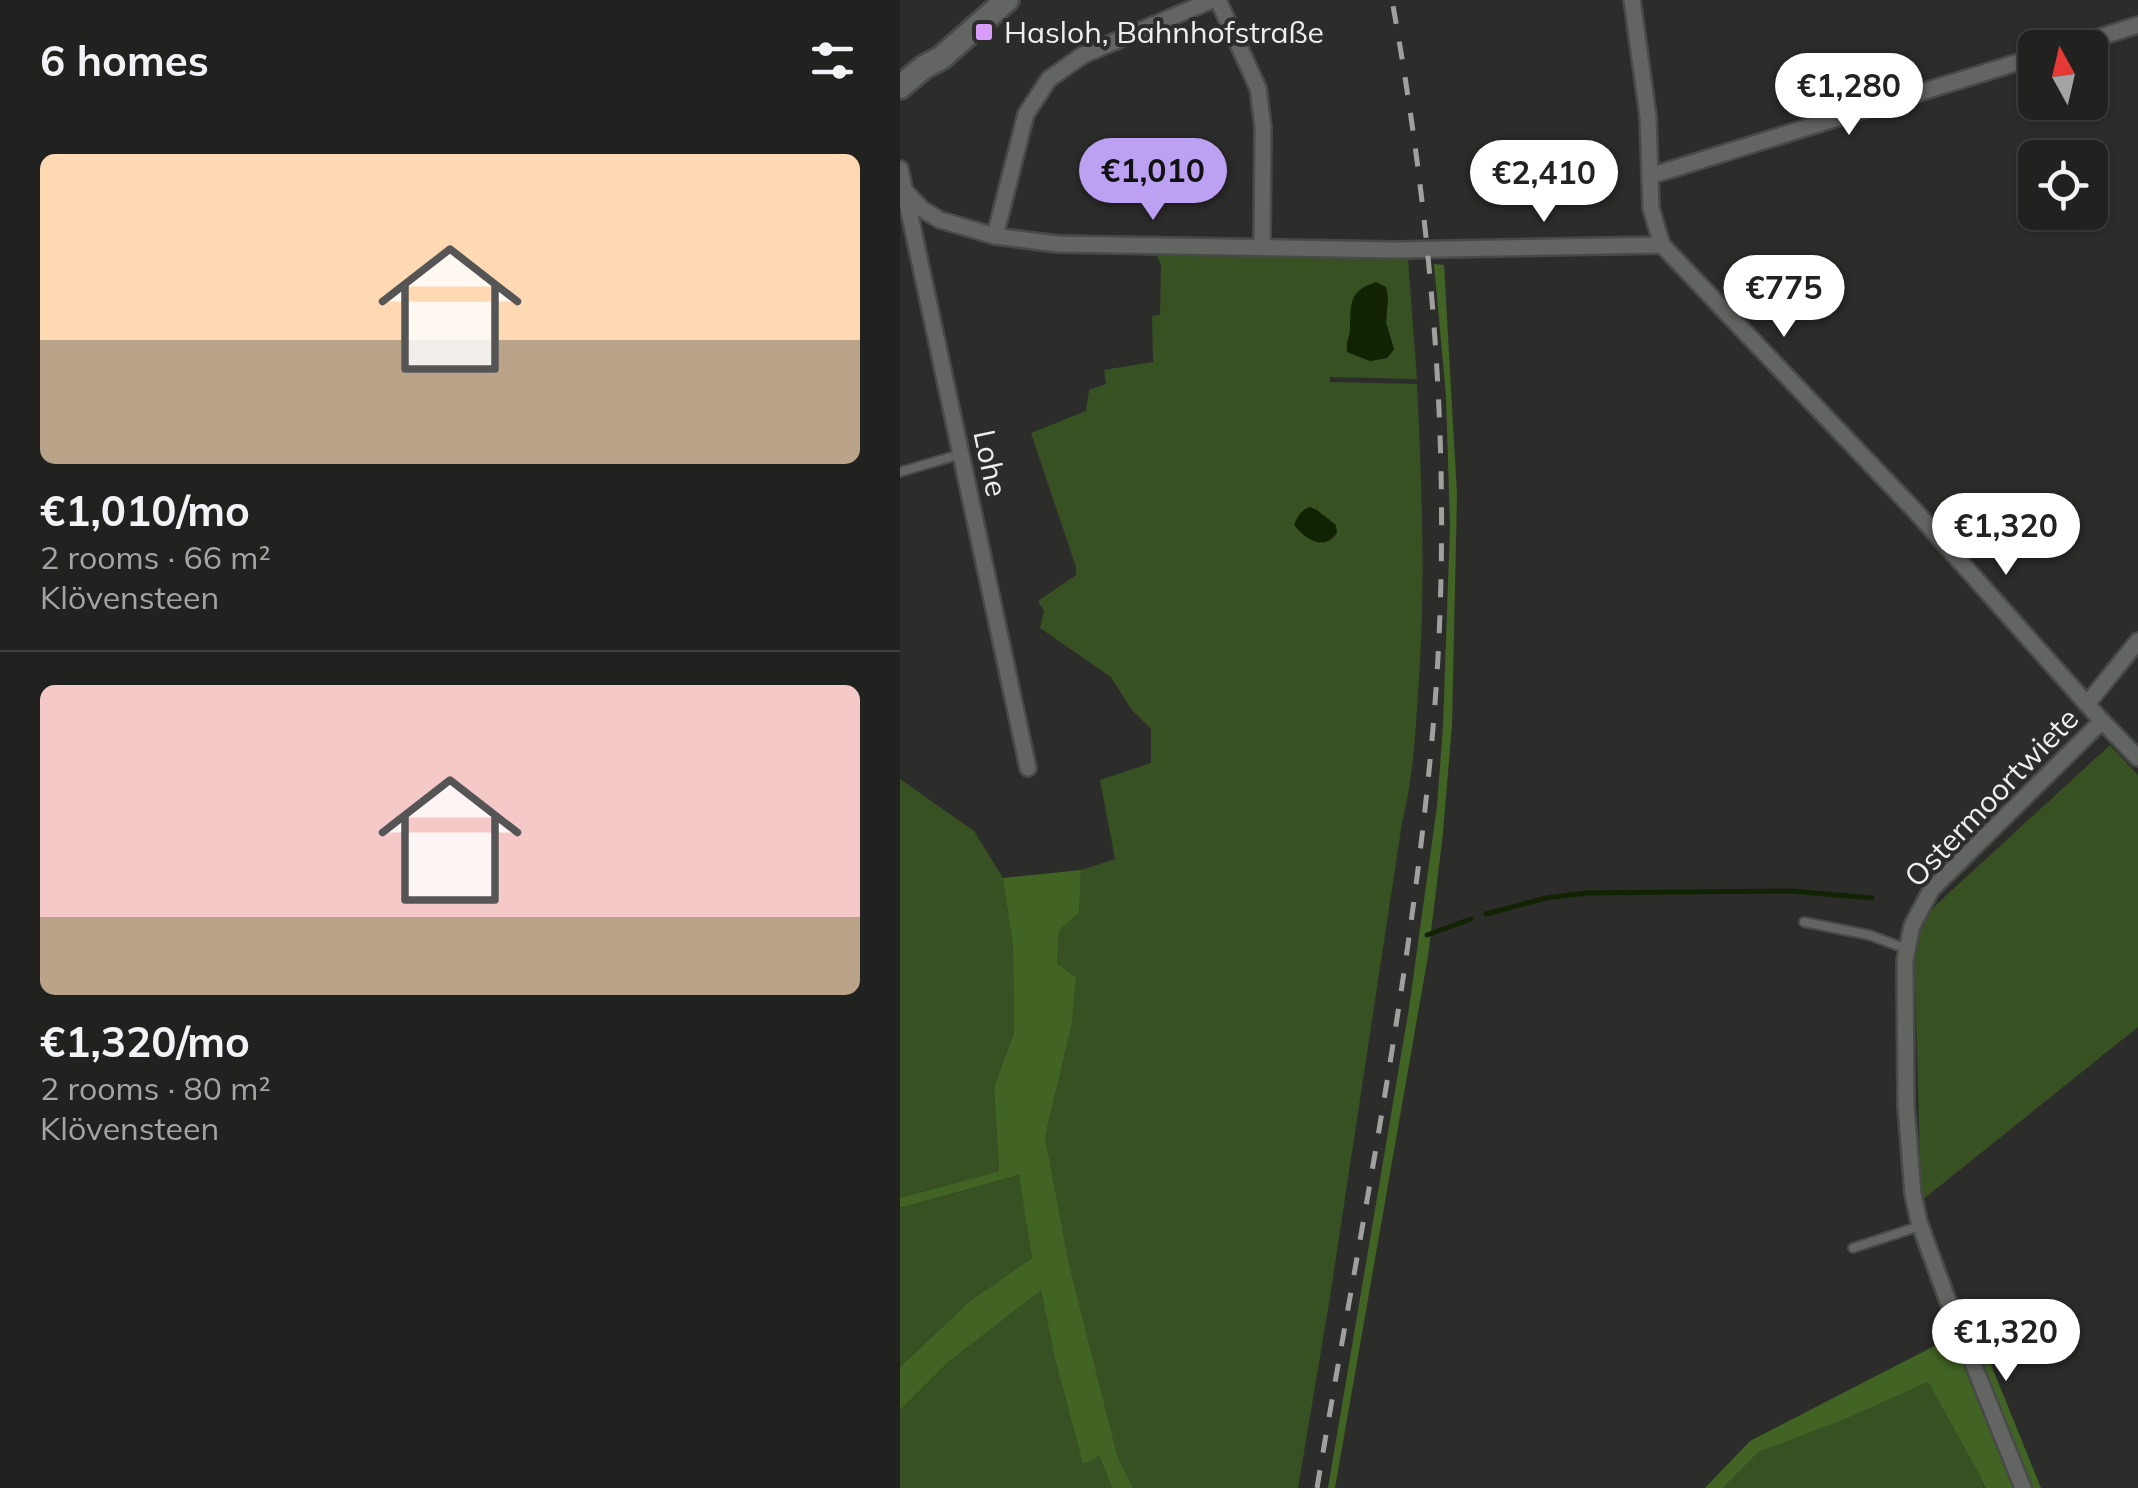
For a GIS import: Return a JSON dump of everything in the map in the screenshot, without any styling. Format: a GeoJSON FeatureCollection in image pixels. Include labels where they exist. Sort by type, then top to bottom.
{"type":"FeatureCollection","features":[{"type":"Feature","properties":{"kind":"main road"},"geometry":{"type":"LineString","coordinates":[[924,66],[983,0]]}},
{"type":"Feature","properties":{"kind":"main road"},"geometry":{"type":"LineString","coordinates":[[900,87],[1007,0]]}},
{"type":"Feature","properties":{"kind":"street"},"geometry":{"type":"LineString","coordinates":[[994,236],[1026,114],[1049,80],[1083,55],[1215,0],[1258,88],[1264,127],[1262,246]]}},
{"type":"Feature","properties":{"kind":"street"},"geometry":{"type":"LineString","coordinates":[[1632,0],[1648,116],[1652,208],[1662,244],[1918,514],[2138,758]]}},
{"type":"Feature","properties":{"kind":"street"},"geometry":{"type":"LineString","coordinates":[[2108,34],[2138,25]]}},
{"type":"Feature","properties":{"kind":"street"},"geometry":{"type":"LineString","coordinates":[[1650,176],[2018,62]]}},
{"type":"Feature","properties":{"kind":"street","name":"Lohe"},"geometry":{"type":"LineString","coordinates":[[900,169],[1028,768]]}},
{"type":"Feature","properties":{"kind":"street"},"geometry":{"type":"LineString","coordinates":[[905,190],[922,209],[940,220],[994,236],[1057,244],[1395,250],[1662,244]]}},
{"type":"Feature","properties":{"kind":"street"},"geometry":{"type":"LineString","coordinates":[[2087,704],[2138,641]]}},
{"type":"Feature","properties":{"kind":"street","name":"Ostermoortwiete"},"geometry":{"type":"LineString","coordinates":[[2023,1488],[1920,1226],[1913,1194],[1906,1106],[1905,960],[1912,926],[1931,890],[2102,721]]}},
{"type":"Feature","properties":{"kind":"lane"},"geometry":{"type":"LineString","coordinates":[[900,472],[961,454]]}},
{"type":"Feature","properties":{"kind":"lane"},"geometry":{"type":"LineString","coordinates":[[1804,922],[1869,934],[1907,948]]}},
{"type":"Feature","properties":{"kind":"lane"},"geometry":{"type":"LineString","coordinates":[[1853,1248],[1920,1226]]}},
{"type":"Feature","properties":{"kind":"shaded area"},"geometry":{"type":"Polygon","coordinates":[[[1156,253],[1408,259],[1417,379],[1330,377],[1330,382],[1417,384],[1422,616],[1411,774],[1298,1488],[1133,1488],[1118,1458],[1069,1264],[1045,1137],[1071,1028],[1057,964],[1059,929],[1079,913],[1081,870],[1115,859],[1100,780],[1151,763],[1151,729],[1131,709],[1111,677],[1040,628],[1044,611],[1038,601],[1076,575],[1076,567],[1031,433],[1086,411],[1089,390],[1106,384],[1104,370],[1153,362],[1152,316],[1160,315],[1161,265],[1156,253]],[[1388,297],[1350,334],[1346,343],[1370,361],[1387,358],[1394,349],[1386,323],[1388,297]]]}},
{"type":"Feature","properties":{"kind":"shaded area"},"geometry":{"type":"Polygon","coordinates":[[[1376,282],[1386,287],[1386,323],[1394,349],[1387,358],[1370,361],[1347,352],[1347,345],[1353,299],[1361,289],[1376,282]]]}},
{"type":"Feature","properties":{"kind":"shaded area"},"geometry":{"type":"Polygon","coordinates":[[[1310,507],[1336,525],[1337,533],[1332,539],[1315,541],[1294,525],[1310,507]]]}},
{"type":"Feature","properties":{"kind":"shaded area"},"geometry":{"type":"Polygon","coordinates":[[[2110,745],[2138,775],[2138,1027],[1921,1201],[1914,944],[1922,921],[2110,745]]]}},
{"type":"Feature","properties":{"kind":"shaded area"},"geometry":{"type":"Polygon","coordinates":[[[900,779],[974,831],[1003,878],[1013,947],[1014,1033],[994,1087],[999,1171],[900,1198],[900,779]]]}},
{"type":"Feature","properties":{"kind":"shaded area"},"geometry":{"type":"Polygon","coordinates":[[[1020,1175],[1032,1258],[970,1301],[900,1367],[900,1208],[1020,1175]]]}},
{"type":"Feature","properties":{"kind":"shaded area"},"geometry":{"type":"Polygon","coordinates":[[[1041,1289],[1083,1463],[1099,1456],[1112,1488],[900,1488],[900,1410],[947,1363],[1041,1289]]]}},
{"type":"Feature","properties":{"kind":"shaded area"},"geometry":{"type":"Polygon","coordinates":[[[1928,1382],[1984,1488],[1723,1488],[1757,1452],[1846,1419],[1928,1382]]]}},
{"type":"Feature","properties":{"kind":"green space"},"geometry":{"type":"Polygon","coordinates":[[[1434,264],[1444,265],[1457,495],[1452,725],[1443,833],[1428,956],[1335,1488],[1328,1488],[1409,1008],[1437,806],[1450,526],[1446,396],[1434,264]]]}},
{"type":"Feature","properties":{"kind":"green space"},"geometry":{"type":"Polygon","coordinates":[[[1081,870],[1079,913],[1059,930],[1057,964],[1076,978],[1071,1028],[1045,1137],[1069,1264],[1118,1458],[1133,1488],[1112,1488],[1099,1456],[1083,1464],[1041,1290],[947,1363],[900,1410],[900,1367],[970,1301],[1032,1258],[1019,1175],[900,1208],[900,1198],[999,1171],[994,1087],[1014,1033],[1013,947],[1003,878],[1081,870]]]}},
{"type":"Feature","properties":{"kind":"green space"},"geometry":{"type":"Polygon","coordinates":[[[1975,1325],[2041,1488],[1985,1488],[1928,1382],[1758,1452],[1723,1488],[1705,1488],[1750,1441],[1975,1325]]]}},
{"type":"Feature","properties":{"kind":"waterway"},"geometry":{"type":"LineString","coordinates":[[1486,914],[1546,898],[1586,893],[1791,891],[1872,898]]}},
{"type":"Feature","properties":{"kind":"waterway"},"geometry":{"type":"LineString","coordinates":[[1427,935],[1471,919]]}},
{"type":"Feature","properties":{"kind":"railway"},"geometry":{"type":"LineString","coordinates":[[1317,1488],[1412,919],[1439,637],[1441,454],[1436,362],[1420,180],[1392,0]]}},
{"type":"Feature","properties":{"kind":"place","name":"Hasloh, Bahnhofstraße"},"geometry":{"type":"Point","coordinates":[984,32]}}]}
